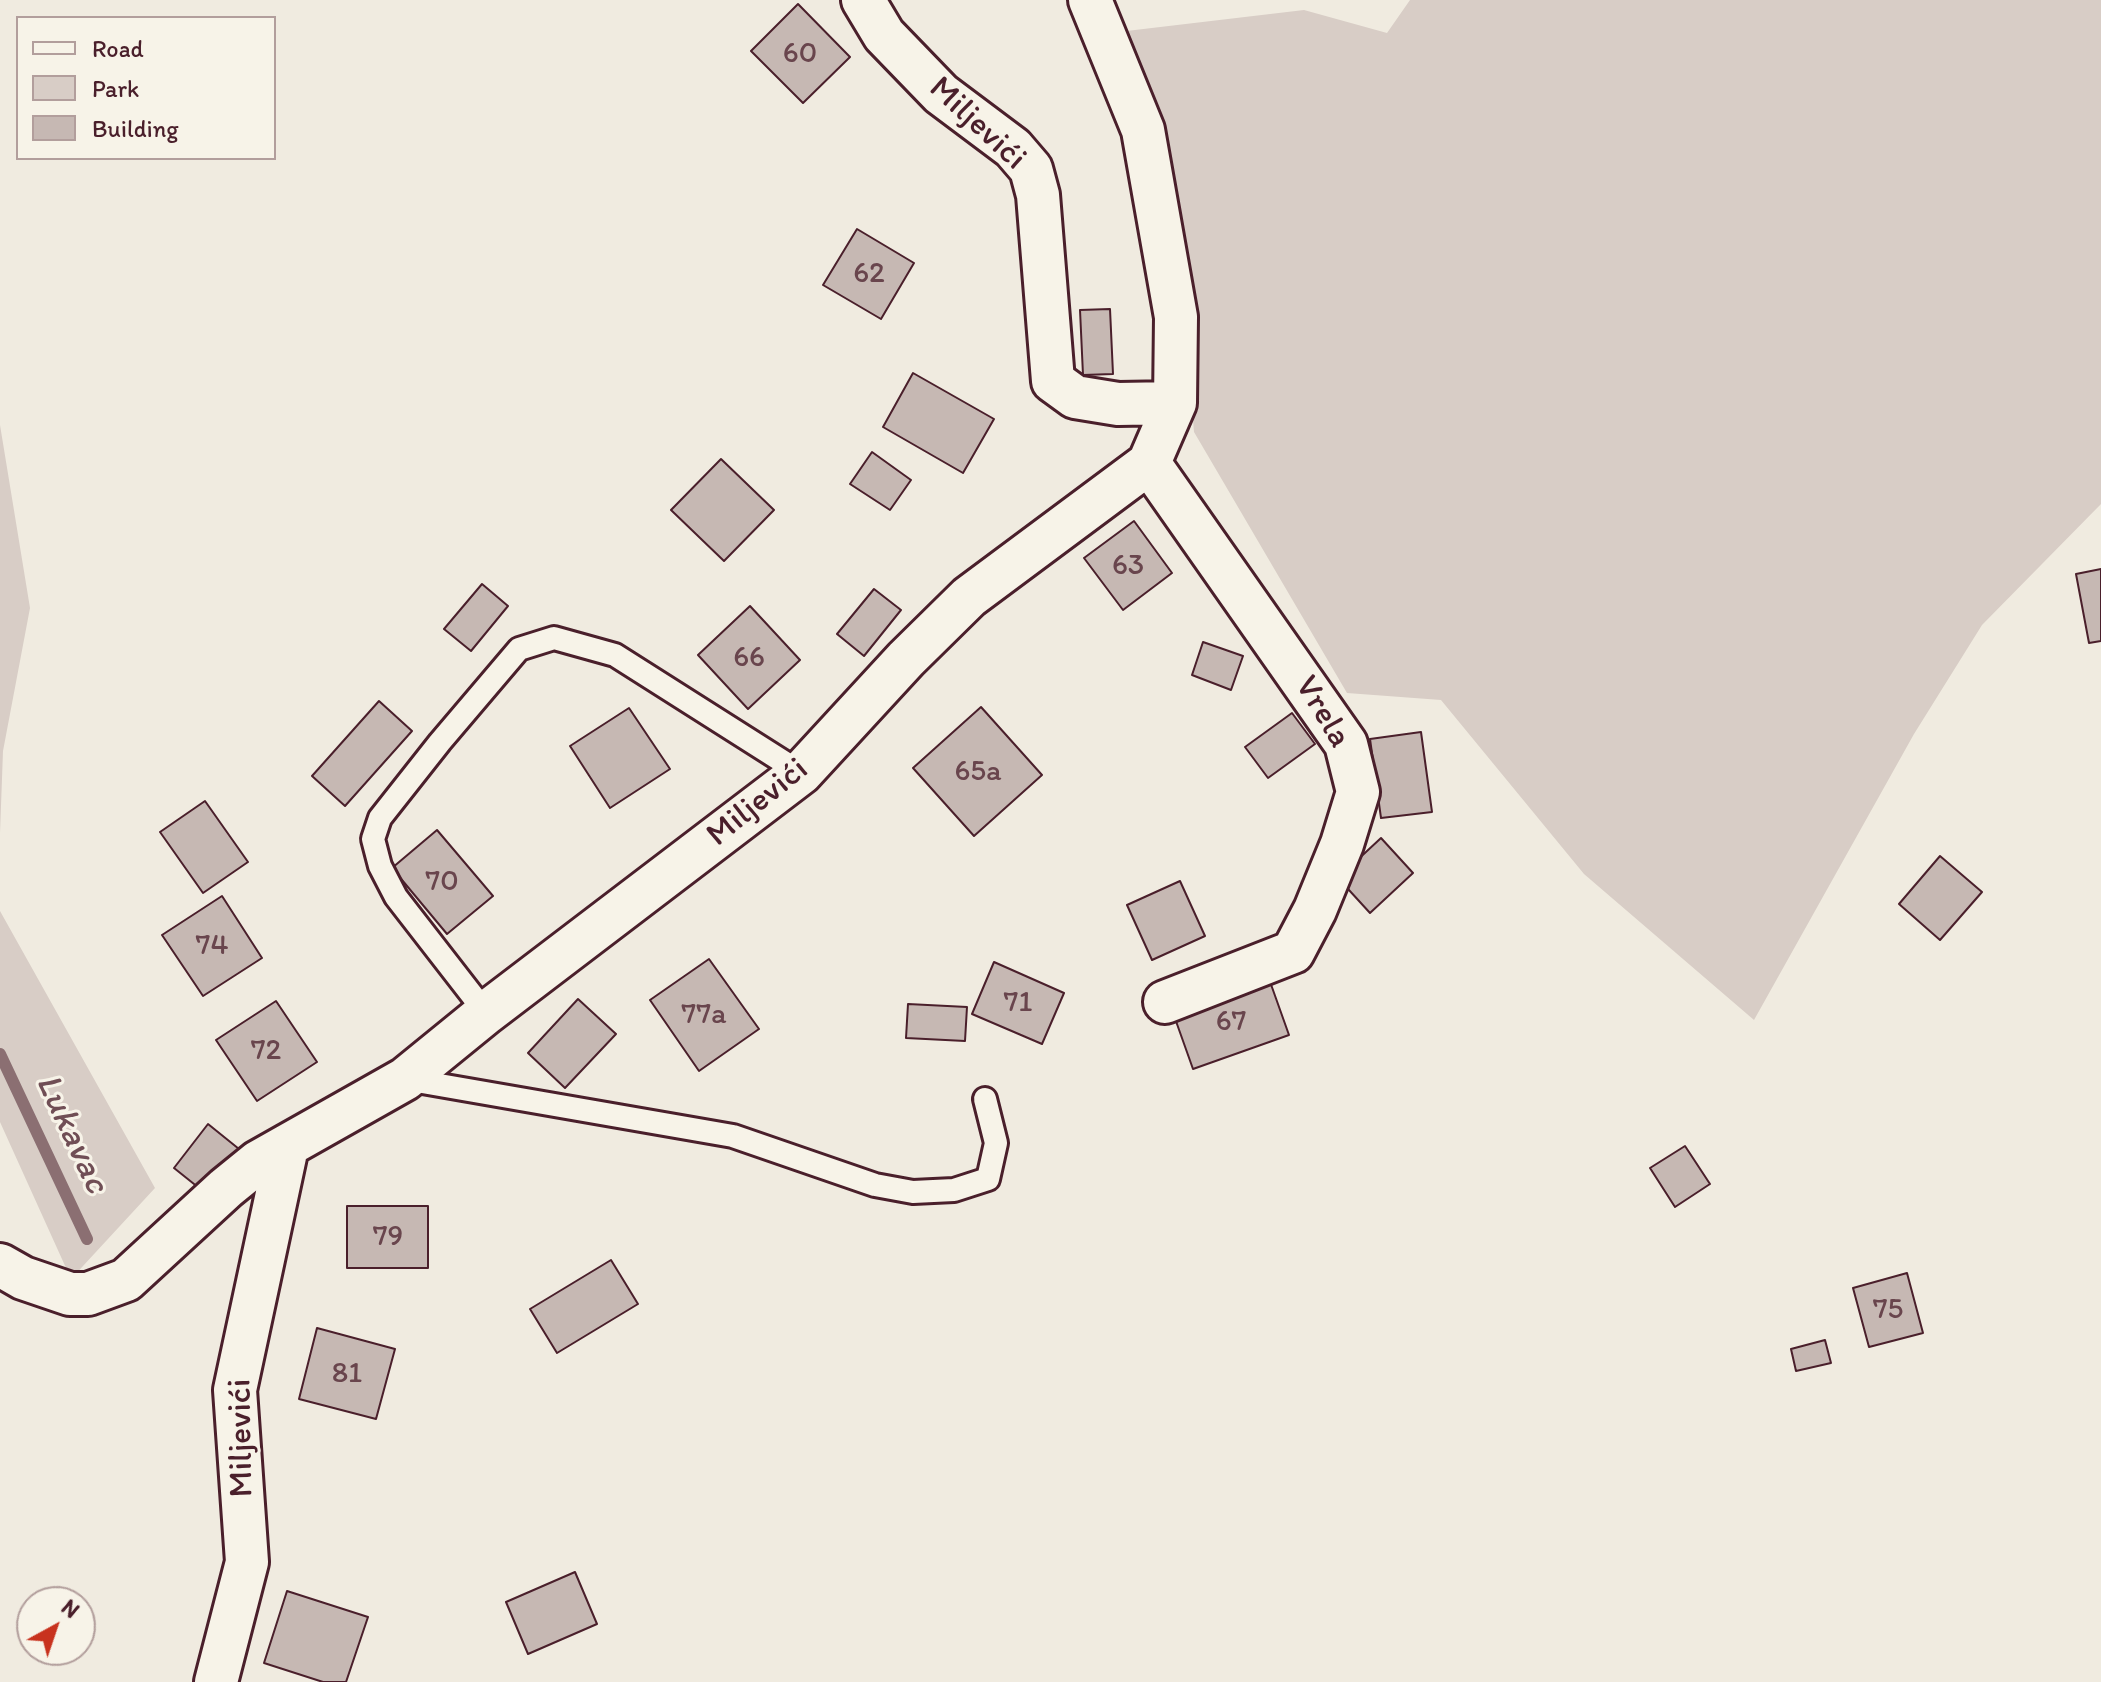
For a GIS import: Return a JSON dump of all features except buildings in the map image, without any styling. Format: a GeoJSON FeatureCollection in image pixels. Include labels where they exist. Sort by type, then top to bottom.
{"type":"FeatureCollection","features":[{"type":"Feature","properties":{"kind":"street","name":"Miljevići"},"geometry":{"type":"LineString","coordinates":[[863,0],[884,35],[941,94],[1013,148],[1031,169],[1038,195],[1053,381],[1075,397],[1118,404],[1175,403]]}},
{"type":"Feature","properties":{"kind":"street","name":"Miljevići"},"geometry":{"type":"LineString","coordinates":[[0,1265],[23,1278],[70,1294],[88,1294],[126,1280],[258,1162],[405,1079],[486,1013],[801,773],[906,659],[969,597],[1149,463],[1175,403],[1176,317],[1143,130],[1090,0]]}},
{"type":"Feature","properties":{"kind":"street","name":"Vrela"},"geometry":{"type":"LineString","coordinates":[[1149,463],[1346,744],[1358,792],[1342,844],[1315,910],[1293,952],[1165,1002]]}},
{"type":"Feature","properties":{"kind":"street","name":"Miljevići"},"geometry":{"type":"LineString","coordinates":[[216,1682],[247,1562],[235,1390],[287,1147]]}},
{"type":"Feature","properties":{"kind":"lane"},"geometry":{"type":"LineString","coordinates":[[486,1013],[396,897],[380,866],[373,839],[380,818],[519,649],[554,638],[615,655],[801,773]]}},
{"type":"Feature","properties":{"kind":"lane"},"geometry":{"type":"LineString","coordinates":[[405,1079],[733,1136],[875,1185],[913,1192],[954,1190],[988,1179],[996,1143],[985,1099]]}},
{"type":"Feature","properties":{"kind":"green space"},"geometry":{"type":"Polygon","coordinates":[[[1410,0],[2101,0],[2101,504],[1982,625],[1914,734],[1754,1020],[1584,874],[1441,700],[1347,693],[1194,432],[1178,229],[1118,32],[1304,10],[1387,33],[1410,0]]]}},
{"type":"Feature","properties":{"kind":"green space"},"geometry":{"type":"Polygon","coordinates":[[[0,425],[30,608],[3,751],[0,833],[0,425]]]}},
{"type":"Feature","properties":{"kind":"green space"},"geometry":{"type":"Polygon","coordinates":[[[0,911],[155,1188],[71,1279],[0,1122],[0,911]]]}},
{"type":"Feature","properties":{"kind":"waterway","name":"Lukavac"},"geometry":{"type":"LineString","coordinates":[[0,1054],[87,1239]]}}]}
